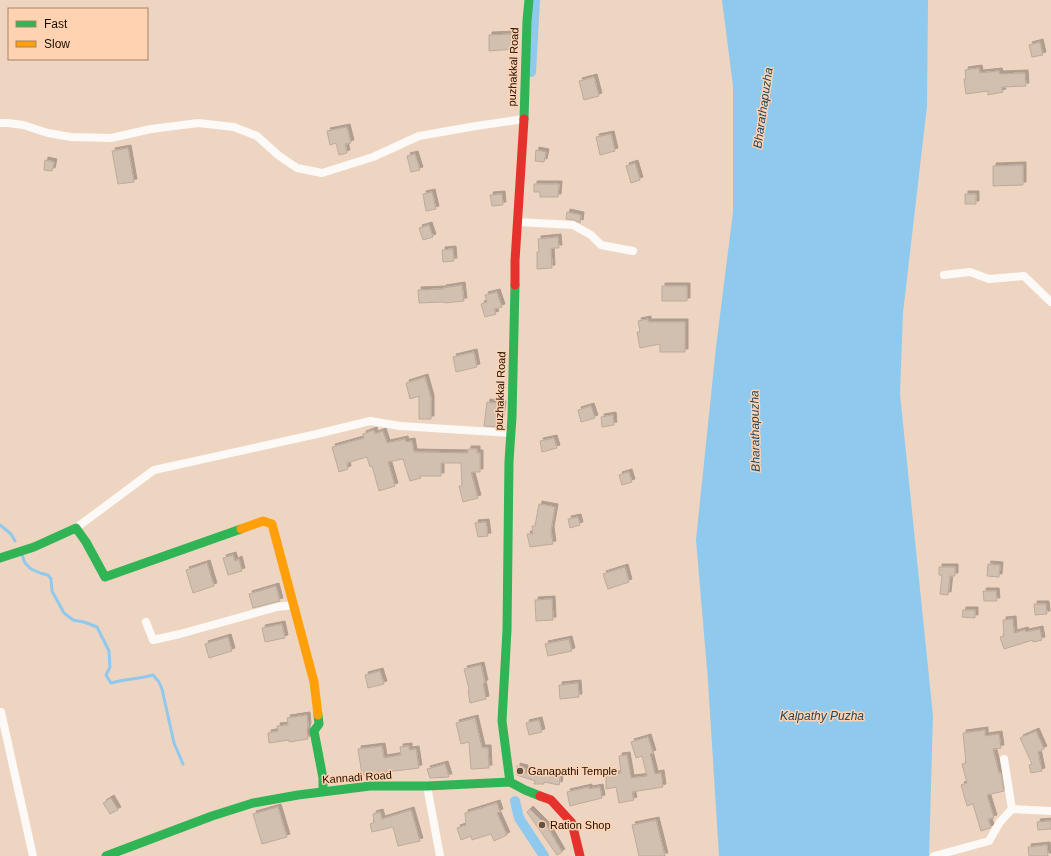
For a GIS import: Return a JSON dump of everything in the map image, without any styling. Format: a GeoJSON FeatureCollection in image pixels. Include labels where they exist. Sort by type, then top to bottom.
{"type":"FeatureCollection","features":[{"type":"Feature","properties":{"kind":"street","name":"puzhakkal Road"},"geometry":{"type":"LineString","coordinates":[[510,782],[502,721],[507,630],[509,461],[518,222],[529,0]]}},
{"type":"Feature","properties":{"kind":"street"},"geometry":{"type":"LineString","coordinates":[[0,124],[8,123],[23,125],[48,133],[71,137],[111,138],[151,129],[198,123],[234,127],[257,136],[278,155],[297,168],[322,172],[373,157],[419,136],[524,119]]}},
{"type":"Feature","properties":{"kind":"street"},"geometry":{"type":"LineString","coordinates":[[518,222],[573,225],[591,235],[601,245],[633,251]]}},
{"type":"Feature","properties":{"kind":"street"},"geometry":{"type":"LineString","coordinates":[[944,275],[970,272],[990,279],[1024,276],[1051,302]]}},
{"type":"Feature","properties":{"kind":"street"},"geometry":{"type":"LineString","coordinates":[[0,558],[34,547],[76,528],[154,470],[370,421],[400,426],[511,433]]}},
{"type":"Feature","properties":{"kind":"street"},"geometry":{"type":"LineString","coordinates":[[76,528],[86,542],[105,577],[263,521],[272,524],[314,682],[319,724],[314,731],[323,778],[323,792]]}},
{"type":"Feature","properties":{"kind":"street"},"geometry":{"type":"LineString","coordinates":[[146,622],[153,640],[277,607],[294,605]]}},
{"type":"Feature","properties":{"kind":"street"},"geometry":{"type":"LineString","coordinates":[[2,712],[33,856]]}},
{"type":"Feature","properties":{"kind":"street"},"geometry":{"type":"LineString","coordinates":[[1004,759],[1012,809]]}},
{"type":"Feature","properties":{"kind":"street","name":"Kannadi Road"},"geometry":{"type":"LineString","coordinates":[[106,856],[212,816],[253,803],[370,786],[427,786],[510,782],[525,790],[551,800],[572,823],[580,856]]}},
{"type":"Feature","properties":{"kind":"street"},"geometry":{"type":"LineString","coordinates":[[427,786],[440,856]]}},
{"type":"Feature","properties":{"kind":"street"},"geometry":{"type":"LineString","coordinates":[[1012,809],[1051,811]]}},
{"type":"Feature","properties":{"kind":"street"},"geometry":{"type":"LineString","coordinates":[[934,856],[989,841],[1000,822],[1012,809]]}},
{"type":"Feature","properties":{"kind":"water","name":"Kalpathy Puzha"},"geometry":{"type":"Polygon","coordinates":[[[722,0],[928,0],[927,106],[903,313],[900,394],[933,716],[929,856],[719,856],[708,681],[696,540],[716,347],[733,212],[733,86],[722,0]]]}},
{"type":"Feature","properties":{"kind":"building"},"geometry":{"type":"Polygon","coordinates":[[[514,34],[515,49],[489,51],[489,35],[514,34]]]}},
{"type":"Feature","properties":{"kind":"building"},"geometry":{"type":"Polygon","coordinates":[[[1040,42],[1043,55],[1032,57],[1029,45],[1040,42]]]}},
{"type":"Feature","properties":{"kind":"building"},"geometry":{"type":"Polygon","coordinates":[[[979,68],[980,73],[999,71],[1000,74],[1025,73],[1026,86],[1002,87],[1003,92],[988,95],[988,91],[966,94],[964,79],[966,79],[965,70],[979,68]]]}},
{"type":"Feature","properties":{"kind":"building"},"geometry":{"type":"Polygon","coordinates":[[[594,77],[599,96],[584,100],[579,81],[594,77]]]}},
{"type":"Feature","properties":{"kind":"building"},"geometry":{"type":"Polygon","coordinates":[[[347,127],[351,143],[345,144],[347,153],[339,155],[336,143],[330,145],[327,131],[347,127]]]}},
{"type":"Feature","properties":{"kind":"building"},"geometry":{"type":"Polygon","coordinates":[[[611,134],[615,151],[600,155],[596,137],[611,134]]]}},
{"type":"Feature","properties":{"kind":"building"},"geometry":{"type":"Polygon","coordinates":[[[128,148],[134,182],[118,184],[112,151],[128,148]]]}},
{"type":"Feature","properties":{"kind":"building"},"geometry":{"type":"Polygon","coordinates":[[[536,150],[546,152],[544,162],[535,161],[536,150]]]}},
{"type":"Feature","properties":{"kind":"building"},"geometry":{"type":"Polygon","coordinates":[[[415,154],[420,170],[411,172],[407,156],[415,154]]]}},
{"type":"Feature","properties":{"kind":"building"},"geometry":{"type":"Polygon","coordinates":[[[45,160],[54,162],[52,171],[44,170],[45,160]]]}},
{"type":"Feature","properties":{"kind":"building"},"geometry":{"type":"Polygon","coordinates":[[[635,163],[640,180],[631,183],[626,166],[635,163]]]}},
{"type":"Feature","properties":{"kind":"building"},"geometry":{"type":"Polygon","coordinates":[[[1023,165],[1023,185],[993,186],[993,166],[1023,165]]]}},
{"type":"Feature","properties":{"kind":"building"},"geometry":{"type":"Polygon","coordinates":[[[534,184],[559,184],[558,197],[540,197],[540,192],[534,192],[534,184]]]}},
{"type":"Feature","properties":{"kind":"building"},"geometry":{"type":"Polygon","coordinates":[[[432,192],[436,209],[426,211],[423,194],[432,192]]]}},
{"type":"Feature","properties":{"kind":"building"},"geometry":{"type":"Polygon","coordinates":[[[502,194],[503,205],[492,206],[490,195],[502,194]]]}},
{"type":"Feature","properties":{"kind":"building"},"geometry":{"type":"Polygon","coordinates":[[[965,194],[976,194],[976,204],[965,204],[965,194]]]}},
{"type":"Feature","properties":{"kind":"building"},"geometry":{"type":"Polygon","coordinates":[[[567,212],[581,215],[580,223],[574,220],[566,219],[567,212]]]}},
{"type":"Feature","properties":{"kind":"building"},"geometry":{"type":"Polygon","coordinates":[[[429,225],[433,237],[423,240],[419,228],[429,225]]]}},
{"type":"Feature","properties":{"kind":"building"},"geometry":{"type":"Polygon","coordinates":[[[558,237],[559,248],[551,248],[552,268],[537,269],[537,252],[539,252],[538,239],[558,237]]]}},
{"type":"Feature","properties":{"kind":"building"},"geometry":{"type":"Polygon","coordinates":[[[453,249],[454,261],[443,262],[442,250],[453,249]]]}},
{"type":"Feature","properties":{"kind":"building"},"geometry":{"type":"Polygon","coordinates":[[[462,285],[464,301],[419,303],[418,290],[443,289],[462,285]]]}},
{"type":"Feature","properties":{"kind":"building"},"geometry":{"type":"Polygon","coordinates":[[[662,286],[687,286],[687,301],[662,301],[662,286]]]}},
{"type":"Feature","properties":{"kind":"building"},"geometry":{"type":"Polygon","coordinates":[[[497,292],[502,307],[494,309],[496,314],[485,317],[481,304],[487,302],[485,295],[497,292]]]}},
{"type":"Feature","properties":{"kind":"building"},"geometry":{"type":"Polygon","coordinates":[[[648,319],[648,322],[685,322],[685,352],[660,352],[660,344],[640,348],[637,332],[640,332],[638,321],[648,319]]]}},
{"type":"Feature","properties":{"kind":"building"},"geometry":{"type":"Polygon","coordinates":[[[474,352],[477,367],[456,372],[453,357],[474,352]]]}},
{"type":"Feature","properties":{"kind":"building"},"geometry":{"type":"Polygon","coordinates":[[[425,377],[431,398],[431,419],[419,419],[419,396],[410,399],[406,383],[425,377]]]}},
{"type":"Feature","properties":{"kind":"building"},"geometry":{"type":"Polygon","coordinates":[[[487,402],[503,404],[500,427],[484,426],[487,402]]]}},
{"type":"Feature","properties":{"kind":"building"},"geometry":{"type":"Polygon","coordinates":[[[591,406],[595,418],[581,422],[578,410],[591,406]]]}},
{"type":"Feature","properties":{"kind":"building"},"geometry":{"type":"Polygon","coordinates":[[[613,415],[614,425],[602,427],[601,417],[613,415]]]}},
{"type":"Feature","properties":{"kind":"building"},"geometry":{"type":"Polygon","coordinates":[[[374,430],[375,434],[383,431],[387,443],[405,439],[406,442],[412,441],[414,452],[468,453],[468,449],[477,449],[477,453],[480,453],[480,472],[471,472],[478,498],[463,502],[459,486],[462,486],[461,463],[441,463],[441,476],[420,476],[421,478],[410,481],[403,459],[388,462],[395,486],[379,491],[372,466],[370,467],[367,457],[347,463],[348,469],[339,472],[332,447],[364,438],[363,434],[374,430]]]}},
{"type":"Feature","properties":{"kind":"building"},"geometry":{"type":"Polygon","coordinates":[[[554,438],[557,448],[542,452],[540,441],[554,438]]]}},
{"type":"Feature","properties":{"kind":"building"},"geometry":{"type":"Polygon","coordinates":[[[629,472],[632,482],[622,485],[619,475],[629,472]]]}},
{"type":"Feature","properties":{"kind":"building"},"geometry":{"type":"Polygon","coordinates":[[[539,504],[555,507],[551,530],[553,544],[530,547],[527,534],[533,534],[532,526],[535,526],[539,504]]]}},
{"type":"Feature","properties":{"kind":"building"},"geometry":{"type":"Polygon","coordinates":[[[578,517],[580,525],[570,528],[568,519],[578,517]]]}},
{"type":"Feature","properties":{"kind":"building"},"geometry":{"type":"Polygon","coordinates":[[[486,522],[488,536],[478,537],[475,523],[486,522]]]}},
{"type":"Feature","properties":{"kind":"building"},"geometry":{"type":"Polygon","coordinates":[[[233,555],[235,561],[239,559],[242,571],[228,575],[223,558],[233,555]]]}},
{"type":"Feature","properties":{"kind":"building"},"geometry":{"type":"Polygon","coordinates":[[[207,563],[214,586],[193,593],[186,570],[207,563]]]}},
{"type":"Feature","properties":{"kind":"building"},"geometry":{"type":"Polygon","coordinates":[[[988,564],[1000,565],[999,577],[987,576],[988,564]]]}},
{"type":"Feature","properties":{"kind":"building"},"geometry":{"type":"Polygon","coordinates":[[[625,567],[629,582],[608,589],[603,574],[625,567]]]}},
{"type":"Feature","properties":{"kind":"building"},"geometry":{"type":"Polygon","coordinates":[[[939,567],[955,567],[955,576],[950,576],[948,595],[940,594],[942,575],[939,575],[939,567]]]}},
{"type":"Feature","properties":{"kind":"building"},"geometry":{"type":"Polygon","coordinates":[[[276,586],[280,601],[253,608],[249,594],[276,586]]]}},
{"type":"Feature","properties":{"kind":"building"},"geometry":{"type":"Polygon","coordinates":[[[983,591],[996,591],[997,601],[984,601],[983,591]]]}},
{"type":"Feature","properties":{"kind":"building"},"geometry":{"type":"Polygon","coordinates":[[[552,599],[553,620],[536,621],[535,600],[552,599]]]}},
{"type":"Feature","properties":{"kind":"building"},"geometry":{"type":"Polygon","coordinates":[[[1034,604],[1046,604],[1047,614],[1035,615],[1034,604]]]}},
{"type":"Feature","properties":{"kind":"building"},"geometry":{"type":"Polygon","coordinates":[[[963,610],[975,610],[975,618],[962,617],[963,610]]]}},
{"type":"Feature","properties":{"kind":"building"},"geometry":{"type":"Polygon","coordinates":[[[1013,619],[1014,633],[1025,630],[1026,632],[1040,629],[1042,640],[1033,642],[1033,640],[1004,649],[1000,637],[1004,636],[1003,620],[1013,619]]]}},
{"type":"Feature","properties":{"kind":"building"},"geometry":{"type":"Polygon","coordinates":[[[282,624],[285,638],[265,642],[262,628],[282,624]]]}},
{"type":"Feature","properties":{"kind":"building"},"geometry":{"type":"Polygon","coordinates":[[[228,637],[232,651],[209,658],[205,644],[228,637]]]}},
{"type":"Feature","properties":{"kind":"building"},"geometry":{"type":"Polygon","coordinates":[[[569,639],[572,651],[548,656],[545,644],[569,639]]]}},
{"type":"Feature","properties":{"kind":"building"},"geometry":{"type":"Polygon","coordinates":[[[481,665],[485,683],[483,683],[486,699],[470,703],[469,689],[464,669],[481,665]]]}},
{"type":"Feature","properties":{"kind":"building"},"geometry":{"type":"Polygon","coordinates":[[[380,671],[384,684],[368,688],[365,675],[380,671]]]}},
{"type":"Feature","properties":{"kind":"building"},"geometry":{"type":"Polygon","coordinates":[[[578,683],[579,697],[560,699],[559,685],[578,683]]]}},
{"type":"Feature","properties":{"kind":"building"},"geometry":{"type":"Polygon","coordinates":[[[307,715],[308,739],[269,743],[268,733],[278,731],[277,726],[288,725],[287,718],[307,715]]]}},
{"type":"Feature","properties":{"kind":"building"},"geometry":{"type":"Polygon","coordinates":[[[475,718],[482,748],[488,748],[489,768],[471,769],[469,742],[461,744],[456,723],[475,718]]]}},
{"type":"Feature","properties":{"kind":"building"},"geometry":{"type":"Polygon","coordinates":[[[539,720],[542,732],[529,735],[526,723],[539,720]]]}},
{"type":"Feature","properties":{"kind":"building"},"geometry":{"type":"Polygon","coordinates":[[[985,730],[985,736],[999,734],[1001,748],[993,749],[999,773],[1001,773],[1004,791],[987,795],[994,818],[988,819],[990,828],[981,831],[973,804],[967,806],[961,785],[967,783],[962,764],[966,763],[963,733],[985,730]]]}},
{"type":"Feature","properties":{"kind":"building"},"geometry":{"type":"Polygon","coordinates":[[[1036,731],[1044,749],[1038,752],[1042,771],[1031,773],[1029,765],[1032,764],[1020,738],[1036,731]]]}},
{"type":"Feature","properties":{"kind":"building"},"geometry":{"type":"Polygon","coordinates":[[[648,737],[653,753],[650,754],[655,774],[661,773],[663,787],[632,792],[634,800],[619,803],[616,787],[606,789],[606,776],[621,773],[619,756],[627,755],[631,778],[647,776],[642,756],[636,758],[631,742],[648,737]]]}},
{"type":"Feature","properties":{"kind":"building"},"geometry":{"type":"Polygon","coordinates":[[[382,746],[384,758],[401,755],[400,747],[409,746],[409,750],[416,749],[419,768],[362,775],[358,749],[382,746]]]}},
{"type":"Feature","properties":{"kind":"building"},"geometry":{"type":"Polygon","coordinates":[[[445,764],[449,777],[430,778],[427,769],[445,764]]]}},
{"type":"Feature","properties":{"kind":"building"},"geometry":{"type":"Polygon","coordinates":[[[517,766],[525,768],[525,773],[549,774],[549,772],[561,774],[559,785],[544,782],[544,784],[534,784],[535,781],[517,775],[517,766]]]}},
{"type":"Feature","properties":{"kind":"building"},"geometry":{"type":"Polygon","coordinates":[[[589,787],[589,789],[600,787],[602,798],[570,806],[567,792],[589,787]]]}},
{"type":"Feature","properties":{"kind":"building"},"geometry":{"type":"Polygon","coordinates":[[[111,798],[118,810],[110,814],[103,803],[111,798]]]}},
{"type":"Feature","properties":{"kind":"building"},"geometry":{"type":"Polygon","coordinates":[[[497,803],[500,812],[497,813],[507,835],[494,841],[491,834],[472,840],[471,836],[461,840],[457,828],[466,825],[465,813],[497,803]]]}},
{"type":"Feature","properties":{"kind":"building"},"geometry":{"type":"Polygon","coordinates":[[[278,807],[287,837],[262,844],[253,814],[278,807]]]}},
{"type":"Feature","properties":{"kind":"building"},"geometry":{"type":"Polygon","coordinates":[[[530,809],[547,826],[562,852],[557,855],[527,812],[530,809]]]}},
{"type":"Feature","properties":{"kind":"building"},"geometry":{"type":"Polygon","coordinates":[[[411,810],[420,841],[398,846],[393,827],[372,832],[370,824],[374,823],[373,814],[380,812],[382,819],[411,810]]]}},
{"type":"Feature","properties":{"kind":"building"},"geometry":{"type":"Polygon","coordinates":[[[656,820],[665,856],[639,856],[632,825],[656,820]]]}},
{"type":"Feature","properties":{"kind":"building"},"geometry":{"type":"Polygon","coordinates":[[[1051,821],[1051,829],[1038,830],[1037,822],[1051,821]]]}},
{"type":"Feature","properties":{"kind":"building"},"geometry":{"type":"Polygon","coordinates":[[[1047,845],[1048,856],[1029,856],[1028,847],[1047,845]]]}},
{"type":"Feature","properties":{"kind":"waterway"},"geometry":{"type":"LineString","coordinates":[[531,72],[535,0]]}},
{"type":"Feature","properties":{"kind":"waterway"},"geometry":{"type":"LineString","coordinates":[[0,525],[11,534],[15,541]]}},
{"type":"Feature","properties":{"kind":"waterway"},"geometry":{"type":"LineString","coordinates":[[22,555],[25,563],[31,569],[48,575],[51,579],[52,591],[64,613],[73,620],[97,627],[109,651],[110,667],[106,675],[111,683],[153,675],[159,682],[162,689],[174,743],[183,764]]}},
{"type":"Feature","properties":{"kind":"waterway"},"geometry":{"type":"LineString","coordinates":[[515,801],[519,818],[544,856]]}},
{"type":"Feature","properties":{"kind":"traffic: fast"},"geometry":{"type":"LineString","coordinates":[[524,119],[529,0]]}},
{"type":"Feature","properties":{"kind":"traffic: fast"},"geometry":{"type":"LineString","coordinates":[[510,782],[502,721],[507,630],[509,461],[512,417],[515,285]]}},
{"type":"Feature","properties":{"kind":"traffic: fast"},"geometry":{"type":"LineString","coordinates":[[0,558],[34,547],[76,528],[86,542],[105,577],[241,529]]}},
{"type":"Feature","properties":{"kind":"traffic: fast"},"geometry":{"type":"LineString","coordinates":[[318,715],[319,724],[314,731],[323,778],[323,792]]}},
{"type":"Feature","properties":{"kind":"traffic: fast"},"geometry":{"type":"LineString","coordinates":[[106,856],[212,816],[253,803],[298,795],[370,786],[427,786],[510,782],[540,796]]}},
{"type":"Feature","properties":{"kind":"traffic: slow"},"geometry":{"type":"LineString","coordinates":[[241,529],[263,521],[272,524],[314,682],[318,715]]}},
{"type":"Feature","properties":{"kind":"traffic: jam"},"geometry":{"type":"LineString","coordinates":[[515,285],[515,261],[524,119]]}},
{"type":"Feature","properties":{"kind":"traffic: jam"},"geometry":{"type":"LineString","coordinates":[[540,796],[551,800],[572,823],[580,856]]}},
{"type":"Feature","properties":{"kind":"place","name":"Ganapathi Temple"},"geometry":{"type":"Point","coordinates":[520,771]}},
{"type":"Feature","properties":{"kind":"place","name":"Ration Shop"},"geometry":{"type":"Point","coordinates":[542,825]}},
{"type":"Feature","properties":{"kind":"water label","name":"Bharathapuzha"},"geometry":{"type":"Point","coordinates":[763,108]}},
{"type":"Feature","properties":{"kind":"water label","name":"Bharathapuzha"},"geometry":{"type":"Point","coordinates":[755,431]}}]}
